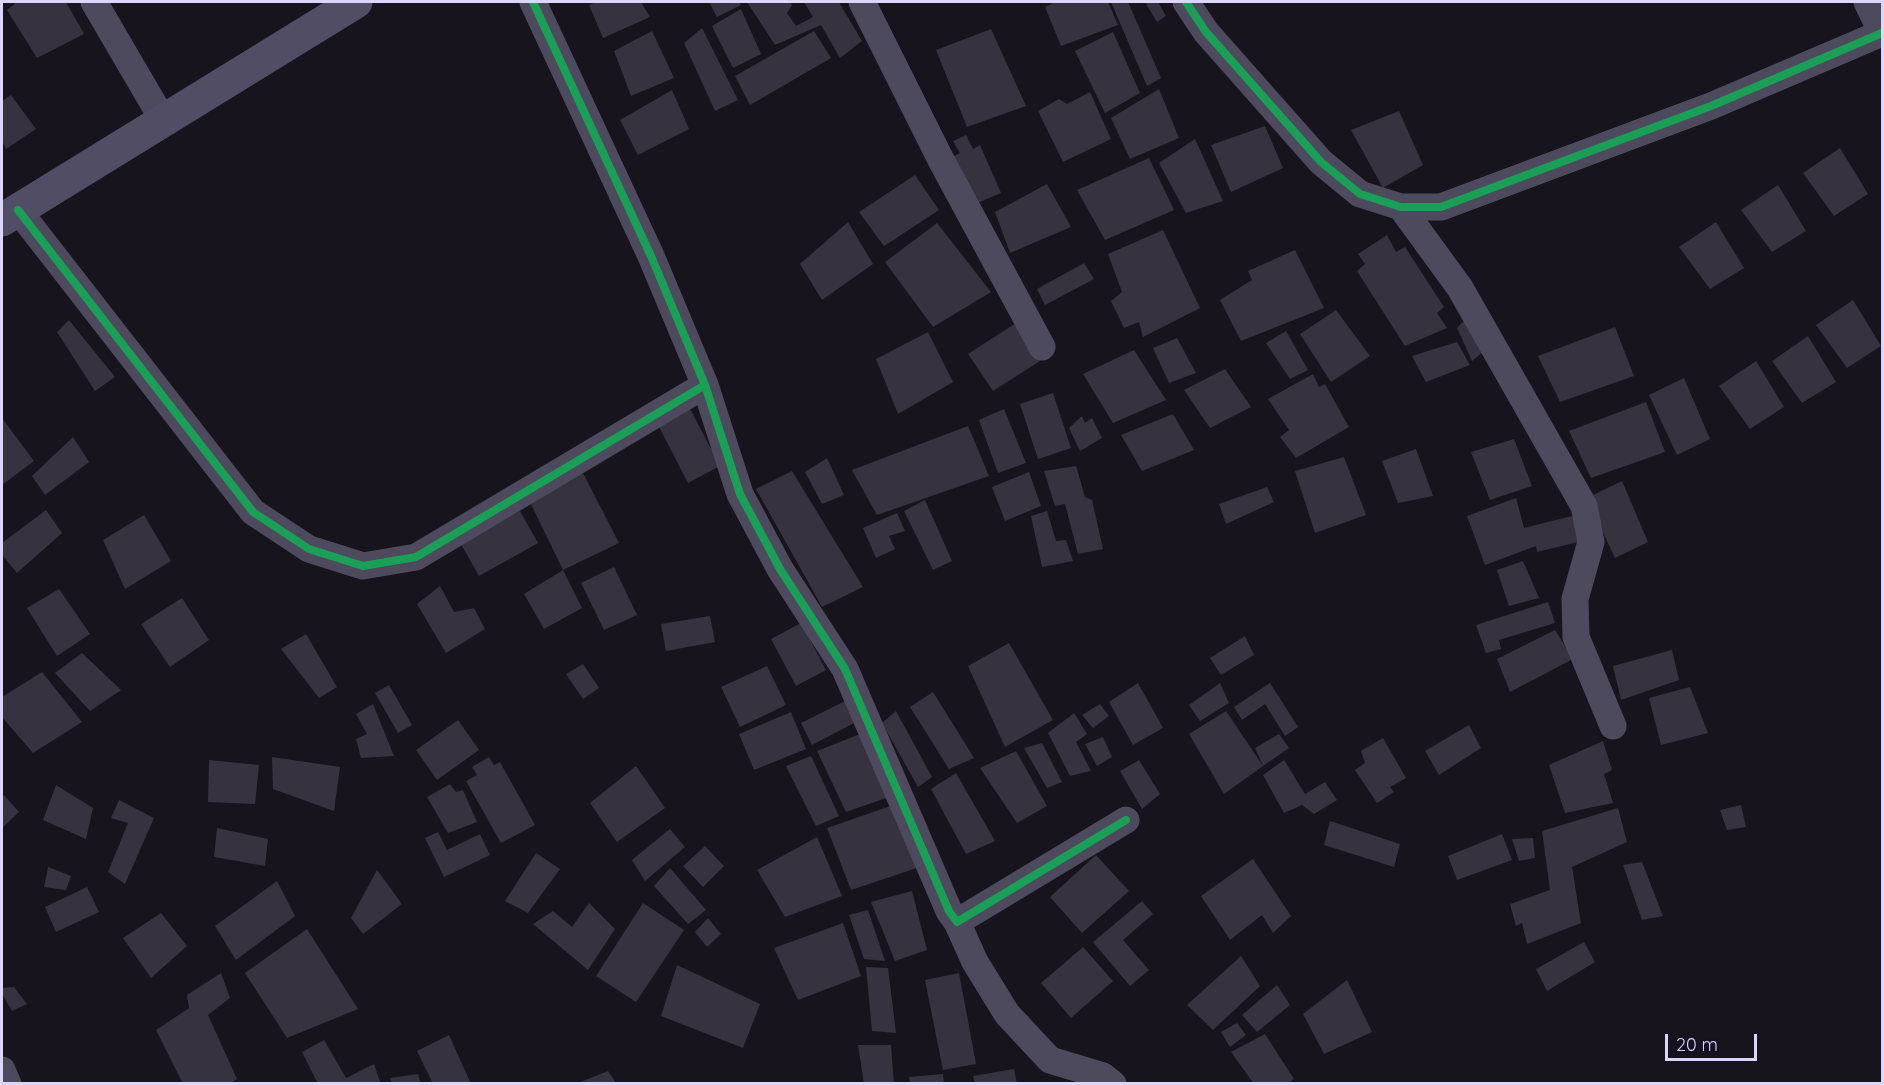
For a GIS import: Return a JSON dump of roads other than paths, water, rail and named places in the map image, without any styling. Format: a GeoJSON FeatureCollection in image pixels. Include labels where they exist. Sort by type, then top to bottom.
{"type":"FeatureCollection","features":[{"type":"Feature","properties":{"kind":"street"},"geometry":{"type":"LineString","coordinates":[[94,2],[163,120]]}},
{"type":"Feature","properties":{"kind":"street"},"geometry":{"type":"LineString","coordinates":[[356,2],[10,215],[253,512],[309,549],[363,567],[416,557],[705,385]]}},
{"type":"Feature","properties":{"kind":"street"},"geometry":{"type":"LineString","coordinates":[[533,2],[651,256],[705,385],[741,494],[780,568],[845,669],[949,911],[957,922],[975,962],[1007,1014],[1050,1060],[1103,1077],[1113,1083]]}},
{"type":"Feature","properties":{"kind":"street"},"geometry":{"type":"LineString","coordinates":[[862,2],[941,160],[1042,347]]}},
{"type":"Feature","properties":{"kind":"street"},"geometry":{"type":"LineString","coordinates":[[1186,2],[1206,32],[1321,162],[1360,194],[1401,207],[1441,207],[1711,106],[1882,33],[1867,2]]}},
{"type":"Feature","properties":{"kind":"street"},"geometry":{"type":"LineString","coordinates":[[1401,207],[1461,288],[1584,506],[1591,542],[1575,599],[1576,637],[1613,726]]}},
{"type":"Feature","properties":{"kind":"street"},"geometry":{"type":"LineString","coordinates":[[957,922],[1126,820]]}},
{"type":"Feature","properties":{"kind":"street"},"geometry":{"type":"LineString","coordinates":[[2,1070],[8,1083]]}}]}
